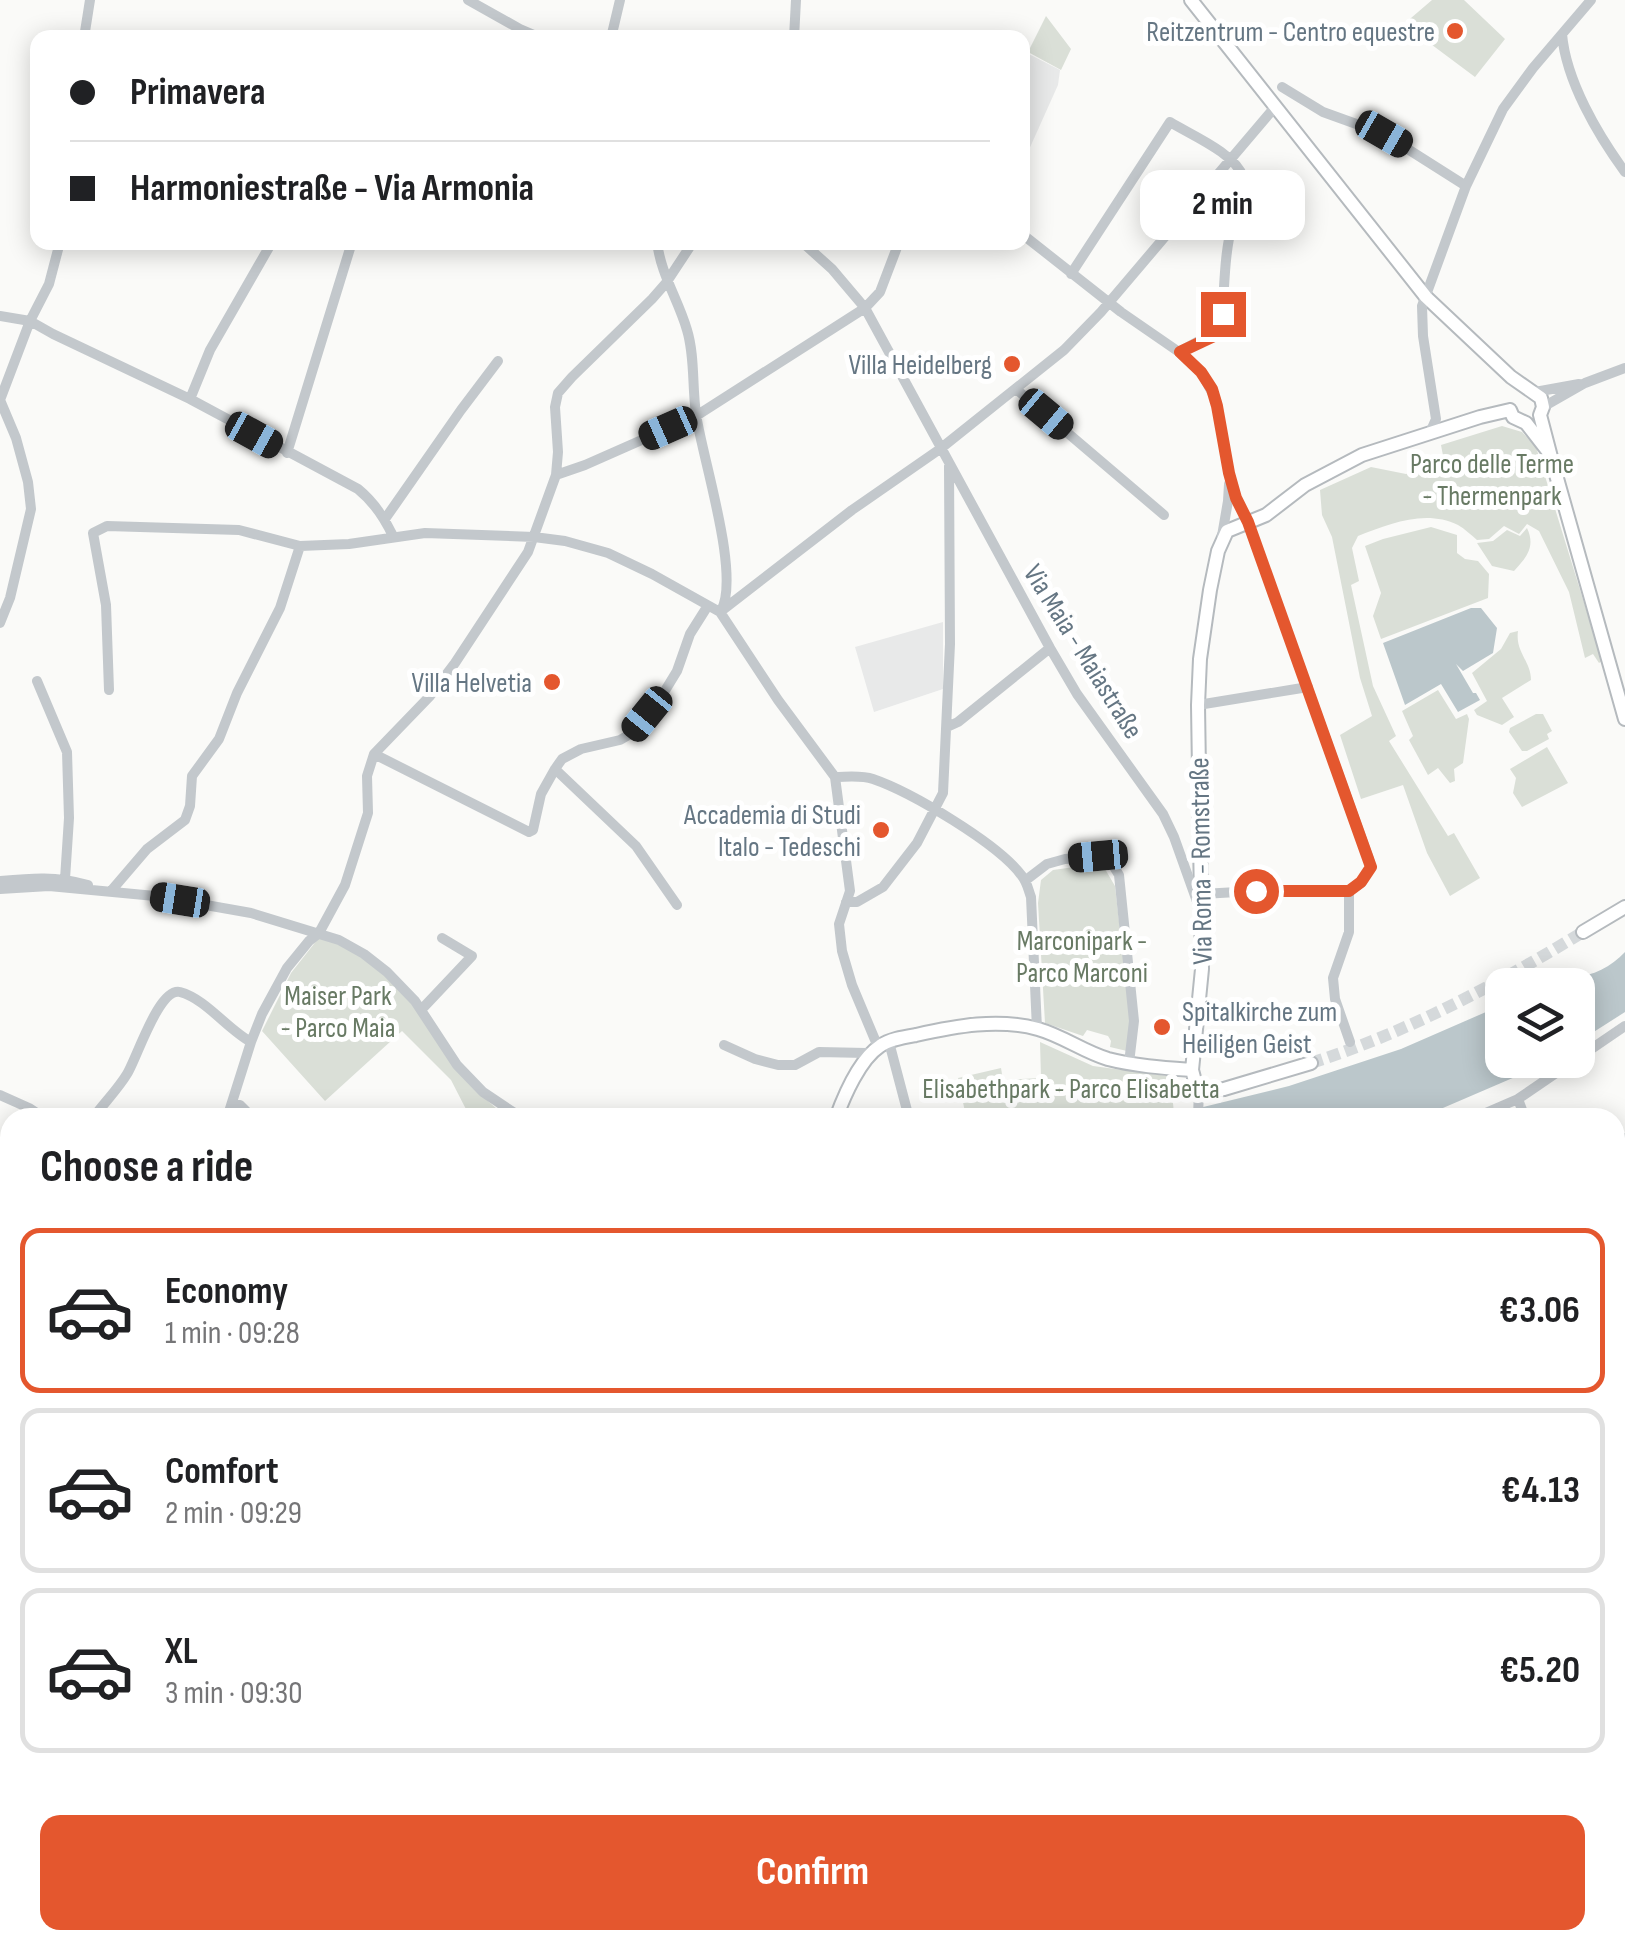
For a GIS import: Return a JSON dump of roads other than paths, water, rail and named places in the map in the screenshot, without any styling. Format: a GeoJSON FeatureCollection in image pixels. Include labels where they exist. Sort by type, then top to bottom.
{"type":"FeatureCollection","features":[{"type":"Feature","properties":{"kind":"main road"},"geometry":{"type":"LineString","coordinates":[[1191,0],[1426,297],[1526,392],[1540,398],[1551,457],[1625,719]]}},
{"type":"Feature","properties":{"kind":"main road"},"geometry":{"type":"LineString","coordinates":[[1526,392],[1510,404],[1510,410],[1539,437],[1551,457]]}},
{"type":"Feature","properties":{"kind":"main road"},"geometry":{"type":"LineString","coordinates":[[1221,541],[1227,531],[1266,515],[1344,462],[1480,416],[1510,410]]}},
{"type":"Feature","properties":{"kind":"main road"},"geometry":{"type":"LineString","coordinates":[[1526,423],[1542,410]]}},
{"type":"Feature","properties":{"kind":"main road","name":"Via Roma - Romstraße"},"geometry":{"type":"LineString","coordinates":[[1192,1070],[1202,969],[1200,659],[1221,541]]}},
{"type":"Feature","properties":{"kind":"main road"},"geometry":{"type":"LineString","coordinates":[[1583,932],[1625,908]]}},
{"type":"Feature","properties":{"kind":"main road"},"geometry":{"type":"LineString","coordinates":[[840,1108],[879,1048],[940,1029],[972,1025],[1037,1029],[1096,1056],[1192,1070],[1199,1088],[1210,1091],[1311,1063]]}},
{"type":"Feature","properties":{"kind":"street"},"geometry":{"type":"LineString","coordinates":[[85,30],[90,0]]}},
{"type":"Feature","properties":{"kind":"street"},"geometry":{"type":"LineString","coordinates":[[468,0],[522,30]]}},
{"type":"Feature","properties":{"kind":"street"},"geometry":{"type":"LineString","coordinates":[[613,30],[620,0]]}},
{"type":"Feature","properties":{"kind":"street"},"geometry":{"type":"LineString","coordinates":[[794,30],[796,0]]}},
{"type":"Feature","properties":{"kind":"street"},"geometry":{"type":"LineString","coordinates":[[1430,434],[1436,420],[1422,306],[1466,186],[1504,110],[1591,0]]}},
{"type":"Feature","properties":{"kind":"street"},"geometry":{"type":"LineString","coordinates":[[1562,33],[1568,63],[1584,103],[1599,134],[1621,158],[1625,172]]}},
{"type":"Feature","properties":{"kind":"street"},"geometry":{"type":"LineString","coordinates":[[1282,88],[1322,112],[1384,134],[1466,186]]}},
{"type":"Feature","properties":{"kind":"street"},"geometry":{"type":"LineString","coordinates":[[720,612],[852,510],[940,449],[1064,350],[1274,107]]}},
{"type":"Feature","properties":{"kind":"street"},"geometry":{"type":"LineString","coordinates":[[1071,274],[1170,122],[1232,159],[1244,178],[1244,194],[1225,259],[1221,330],[1180,352]]}},
{"type":"Feature","properties":{"kind":"street"},"geometry":{"type":"LineString","coordinates":[[1030,241],[1120,312],[1180,352],[1212,389],[1236,498],[1248,522],[1371,867],[1349,891],[1202,894]]}},
{"type":"Feature","properties":{"kind":"street"},"geometry":{"type":"LineString","coordinates":[[0,623],[10,598],[31,510],[16,438],[0,400],[30,321],[49,284],[58,250]]}},
{"type":"Feature","properties":{"kind":"street"},"geometry":{"type":"LineString","coordinates":[[190,399],[210,350],[267,250]]}},
{"type":"Feature","properties":{"kind":"street"},"geometry":{"type":"LineString","coordinates":[[286,453],[349,250]]}},
{"type":"Feature","properties":{"kind":"street"},"geometry":{"type":"LineString","coordinates":[[658,250],[666,283],[690,342],[696,416],[724,551],[727,596],[720,612]]}},
{"type":"Feature","properties":{"kind":"street"},"geometry":{"type":"LineString","coordinates":[[230,1108],[262,1014],[287,968],[320,933],[346,885],[368,812],[367,776],[374,754],[430,696],[528,552],[556,476],[558,394],[666,283],[687,250]]}},
{"type":"Feature","properties":{"kind":"street","name":"Via Maia - Maiastraße"},"geometry":{"type":"LineString","coordinates":[[811,250],[865,308],[1050,648],[1163,814],[1202,916]]}},
{"type":"Feature","properties":{"kind":"street"},"geometry":{"type":"LineString","coordinates":[[556,476],[696,416],[865,308],[880,292],[896,250]]}},
{"type":"Feature","properties":{"kind":"street"},"geometry":{"type":"LineString","coordinates":[[0,316],[30,321],[190,399],[358,490],[385,518],[393,536]]}},
{"type":"Feature","properties":{"kind":"street"},"geometry":{"type":"LineString","coordinates":[[385,518],[498,361]]}},
{"type":"Feature","properties":{"kind":"street"},"geometry":{"type":"LineString","coordinates":[[1542,410],[1585,383],[1625,368]]}},
{"type":"Feature","properties":{"kind":"street"},"geometry":{"type":"LineString","coordinates":[[1526,392],[1585,383]]}},
{"type":"Feature","properties":{"kind":"street"},"geometry":{"type":"LineString","coordinates":[[1016,390],[1164,515]]}},
{"type":"Feature","properties":{"kind":"street"},"geometry":{"type":"LineString","coordinates":[[846,902],[869,897],[882,887],[917,843],[944,783],[950,644],[949,465]]}},
{"type":"Feature","properties":{"kind":"street"},"geometry":{"type":"LineString","coordinates":[[1221,541],[1229,473]]}},
{"type":"Feature","properties":{"kind":"street"},"geometry":{"type":"LineString","coordinates":[[108,690],[104,582],[93,533],[107,526],[239,530],[300,546],[349,544],[425,532],[534,537],[565,541],[608,554],[652,574],[720,612],[834,777],[850,891],[839,924],[842,951],[852,985],[906,1108]]}},
{"type":"Feature","properties":{"kind":"street"},"geometry":{"type":"LineString","coordinates":[[105,891],[146,848],[185,820],[192,776],[220,739],[237,692],[280,608],[300,546]]}},
{"type":"Feature","properties":{"kind":"street"},"geometry":{"type":"LineString","coordinates":[[374,754],[529,832],[554,769],[562,759],[581,749],[620,740],[632,733],[677,672],[690,634],[707,607]]}},
{"type":"Feature","properties":{"kind":"street"},"geometry":{"type":"LineString","coordinates":[[947,727],[1050,648]]}},
{"type":"Feature","properties":{"kind":"street"},"geometry":{"type":"LineString","coordinates":[[36,681],[66,752],[69,818],[65,878]]}},
{"type":"Feature","properties":{"kind":"street"},"geometry":{"type":"LineString","coordinates":[[1198,708],[1308,686]]}},
{"type":"Feature","properties":{"kind":"street"},"geometry":{"type":"LineString","coordinates":[[554,769],[636,846],[677,905]]}},
{"type":"Feature","properties":{"kind":"street"},"geometry":{"type":"LineString","coordinates":[[834,777],[869,778],[899,790],[998,850],[1026,880],[1037,1029]]}},
{"type":"Feature","properties":{"kind":"street"},"geometry":{"type":"LineString","coordinates":[[1026,880],[1046,864],[1098,856],[1111,862],[1119,875],[1134,1021],[1129,1063]]}},
{"type":"Feature","properties":{"kind":"street"},"geometry":{"type":"LineString","coordinates":[[0,881],[45,876],[105,891]]}},
{"type":"Feature","properties":{"kind":"street"},"geometry":{"type":"LineString","coordinates":[[0,890],[49,886],[205,904],[251,913],[339,940],[364,954],[416,1000],[457,1065],[483,1092],[507,1108]]}},
{"type":"Feature","properties":{"kind":"street"},"geometry":{"type":"LineString","coordinates":[[1349,891],[1349,932],[1334,978],[1335,998],[1350,1042]]}},
{"type":"Feature","properties":{"kind":"street"},"geometry":{"type":"LineString","coordinates":[[422,1010],[472,956],[442,938]]}},
{"type":"Feature","properties":{"kind":"street"},"geometry":{"type":"LineString","coordinates":[[101,1108],[126,1076],[161,1002],[176,990],[250,1042]]}},
{"type":"Feature","properties":{"kind":"street"},"geometry":{"type":"LineString","coordinates":[[1497,1108],[1518,1099],[1625,1026]]}},
{"type":"Feature","properties":{"kind":"street"},"geometry":{"type":"LineString","coordinates":[[724,1046],[778,1065],[796,1065],[819,1052],[866,1053],[879,1048]]}},
{"type":"Feature","properties":{"kind":"street"},"geometry":{"type":"LineString","coordinates":[[1198,1108],[1199,1088]]}},
{"type":"Feature","properties":{"kind":"street"},"geometry":{"type":"LineString","coordinates":[[0,1096],[29,1108]]}},
{"type":"Feature","properties":{"kind":"street"},"geometry":{"type":"LineString","coordinates":[[1518,1099],[1521,1108]]}},
{"type":"Feature","properties":{"kind":"street"},"geometry":{"type":"LineString","coordinates":[[232,1103],[243,1108]]}},
{"type":"Feature","properties":{"kind":"tunnel"},"geometry":{"type":"LineString","coordinates":[[1311,1063],[1451,1006],[1583,932]]}},
{"type":"Feature","properties":{"kind":"place","name":"Reitzentrum - Centro equestre"},"geometry":{"type":"Point","coordinates":[1455,31]}},
{"type":"Feature","properties":{"kind":"place","name":"Villa Heidelberg"},"geometry":{"type":"Point","coordinates":[1012,364]}},
{"type":"Feature","properties":{"kind":"place","name":"Villa Helvetia"},"geometry":{"type":"Point","coordinates":[552,682]}},
{"type":"Feature","properties":{"kind":"place","name":"Accademia di Studi Italo - Tedeschi"},"geometry":{"type":"Point","coordinates":[881,830]}},
{"type":"Feature","properties":{"kind":"place","name":"Spitalkirche zum Heiligen Geist"},"geometry":{"type":"Point","coordinates":[1162,1027]}},
{"type":"Feature","properties":{"kind":"park label","name":"Parco delle Terme - Thermenpark"},"geometry":{"type":"Point","coordinates":[1492,479]}},
{"type":"Feature","properties":{"kind":"park label","name":"Marconipark - Parco Marconi"},"geometry":{"type":"Point","coordinates":[1082,956]}},
{"type":"Feature","properties":{"kind":"park label","name":"Maiser Park - Parco Maia"},"geometry":{"type":"Point","coordinates":[338,1011]}},
{"type":"Feature","properties":{"kind":"park label","name":"Elisabethpark - Parco Elisabetta"},"geometry":{"type":"Point","coordinates":[1071,1088]}}]}
